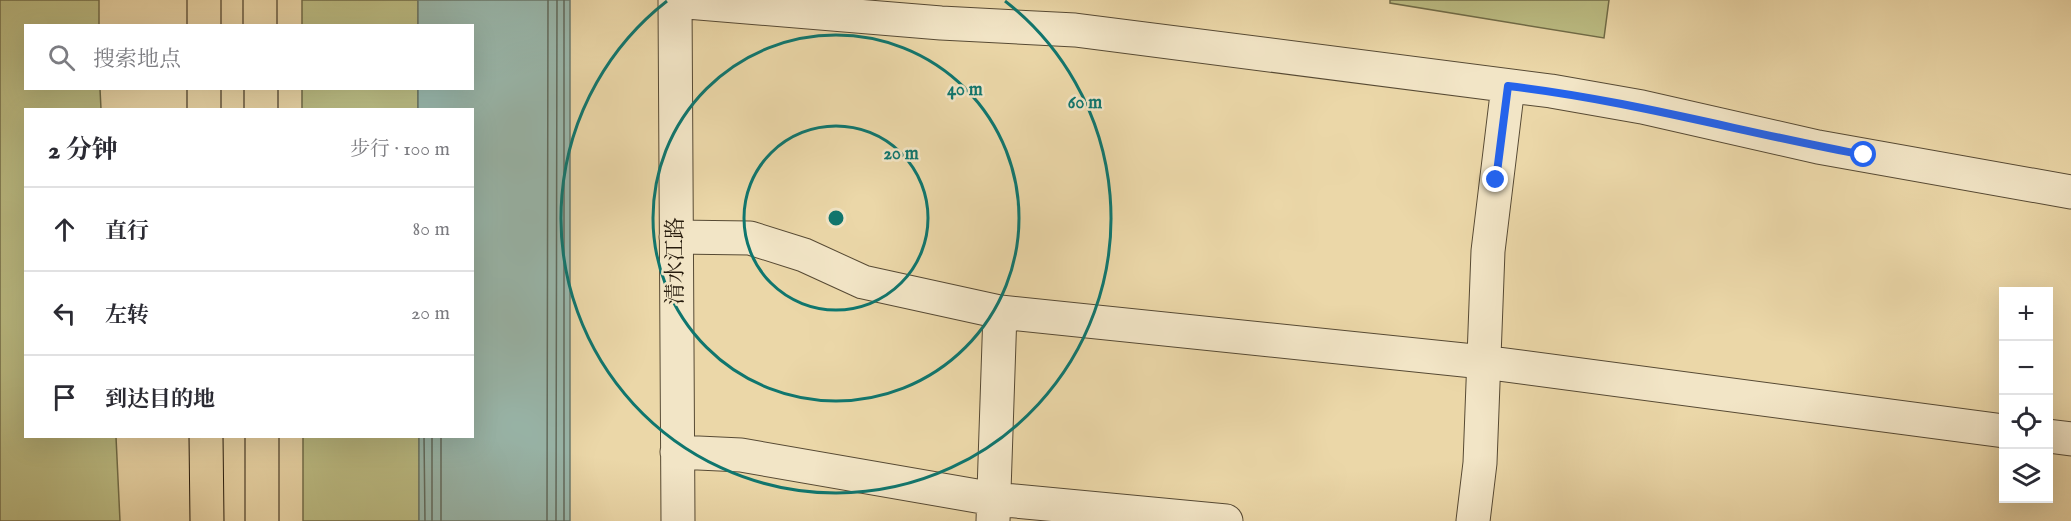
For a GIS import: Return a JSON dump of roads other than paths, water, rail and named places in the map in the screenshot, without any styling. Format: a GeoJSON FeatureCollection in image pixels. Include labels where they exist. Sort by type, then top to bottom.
{"type":"FeatureCollection","features":[{"type":"Feature","properties":{"kind":"highway"},"geometry":{"type":"LineString","coordinates":[[204,0],[204,24]]}},
{"type":"Feature","properties":{"kind":"highway"},"geometry":{"type":"LineString","coordinates":[[260,0],[260,24]]}},
{"type":"Feature","properties":{"kind":"highway"},"geometry":{"type":"LineString","coordinates":[[204,90],[204,108]]}},
{"type":"Feature","properties":{"kind":"highway"},"geometry":{"type":"LineString","coordinates":[[261,90],[261,108]]}},
{"type":"Feature","properties":{"kind":"highway"},"geometry":{"type":"LineString","coordinates":[[206,438],[207,521]]}},
{"type":"Feature","properties":{"kind":"highway"},"geometry":{"type":"LineString","coordinates":[[262,438],[262,521]]}},
{"type":"Feature","properties":{"kind":"street"},"geometry":{"type":"LineString","coordinates":[[675,0],[941,23],[1075,30],[1551,91],[1642,107],[1818,147],[2071,192]]}},
{"type":"Feature","properties":{"kind":"street","name":"清水江路"},"geometry":{"type":"LineString","coordinates":[[675,0],[678,521]]}},
{"type":"Feature","properties":{"kind":"street"},"geometry":{"type":"LineString","coordinates":[[1473,521],[1480,463],[1488,251],[1508,86]]}},
{"type":"Feature","properties":{"kind":"street"},"geometry":{"type":"LineString","coordinates":[[676,237],[750,238],[804,255],[863,282],[1000,312],[1483,362],[1999,430]]}},
{"type":"Feature","properties":{"kind":"street"},"geometry":{"type":"LineString","coordinates":[[994,510],[1000,312]]}},
{"type":"Feature","properties":{"kind":"street"},"geometry":{"type":"LineString","coordinates":[[2053,437],[2071,439]]}},
{"type":"Feature","properties":{"kind":"street"},"geometry":{"type":"LineString","coordinates":[[677,452],[741,455],[994,510],[1226,521]]}},
{"type":"Feature","properties":{"kind":"water"},"geometry":{"type":"Polygon","coordinates":[[[418,0],[570,0],[570,521],[419,521],[419,438],[474,438],[474,108],[418,108],[418,90],[474,90],[474,24],[418,24],[418,0]]]}}]}
